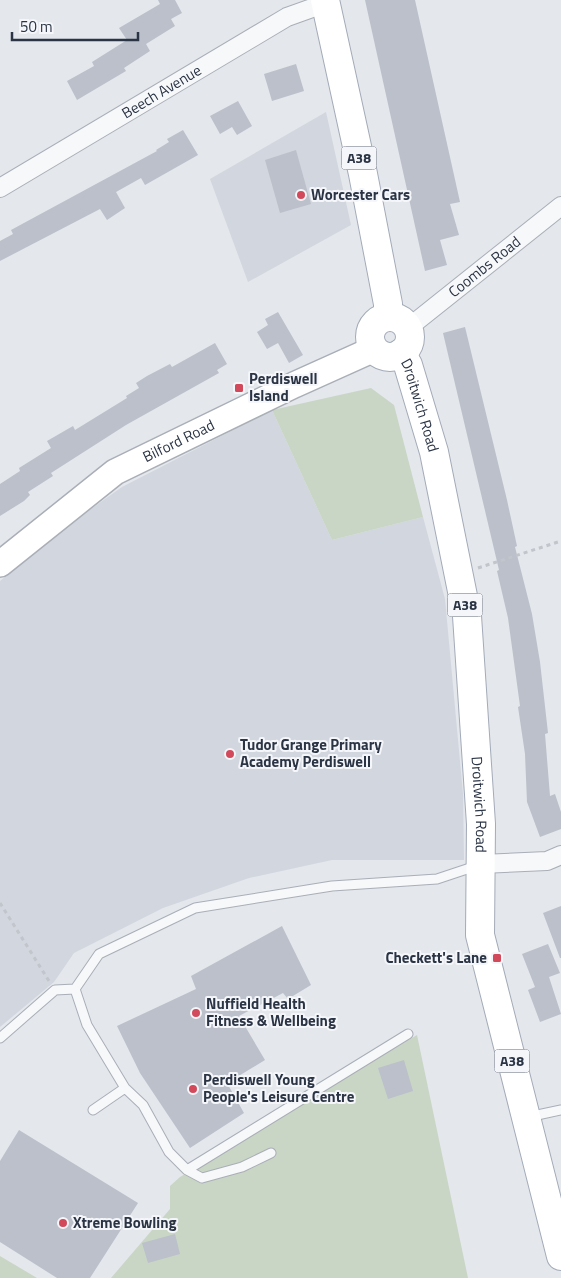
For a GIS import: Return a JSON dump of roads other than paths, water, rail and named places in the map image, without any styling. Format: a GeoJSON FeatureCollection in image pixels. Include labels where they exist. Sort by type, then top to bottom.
{"type":"FeatureCollection","features":[{"type":"Feature","properties":{"kind":"main road","name":"Droitwich Road"},"geometry":{"type":"LineString","coordinates":[[325,1],[363,174],[388,304],[399,333],[434,452],[467,616],[481,824],[480,935],[561,1256]]}},
{"type":"Feature","properties":{"kind":"main road"},"geometry":{"type":"LineString","coordinates":[[374,349],[370,337],[372,328],[379,320],[399,333]]}},
{"type":"Feature","properties":{"kind":"main road","name":"Bilford Road"},"geometry":{"type":"LineString","coordinates":[[0,564],[115,472],[294,385],[374,349]]}},
{"type":"Feature","properties":{"kind":"street","name":"Beech Avenue"},"geometry":{"type":"LineString","coordinates":[[0,188],[287,17],[325,1]]}},
{"type":"Feature","properties":{"kind":"street","name":"Coombs Road"},"geometry":{"type":"LineString","coordinates":[[399,333],[561,206]]}},
{"type":"Feature","properties":{"kind":"street"},"geometry":{"type":"LineString","coordinates":[[481,864],[547,861],[561,855]]}},
{"type":"Feature","properties":{"kind":"lane"},"geometry":{"type":"LineString","coordinates":[[74,990],[99,954],[195,908],[332,886],[437,879],[481,864]]}},
{"type":"Feature","properties":{"kind":"lane"},"geometry":{"type":"LineString","coordinates":[[0,1038],[55,990],[74,990]]}},
{"type":"Feature","properties":{"kind":"lane"},"geometry":{"type":"LineString","coordinates":[[74,990],[87,1026],[125,1088],[143,1105],[169,1152],[187,1170],[202,1178],[242,1167],[271,1153]]}},
{"type":"Feature","properties":{"kind":"lane"},"geometry":{"type":"LineString","coordinates":[[187,1170],[408,1034]]}},
{"type":"Feature","properties":{"kind":"lane"},"geometry":{"type":"LineString","coordinates":[[93,1110],[125,1088]]}},
{"type":"Feature","properties":{"kind":"lane"},"geometry":{"type":"LineString","coordinates":[[525,1118],[561,1110]]}},
{"type":"Feature","properties":{"kind":"place","name":"Worcester Cars"},"geometry":{"type":"Point","coordinates":[301,195]}},
{"type":"Feature","properties":{"kind":"place","name":"Perdiswell Island"},"geometry":{"type":"Point","coordinates":[239,388]}},
{"type":"Feature","properties":{"kind":"place","name":"Tudor Grange Primary Academy Perdiswell"},"geometry":{"type":"Point","coordinates":[230,754]}},
{"type":"Feature","properties":{"kind":"place","name":"Checkett's Lane"},"geometry":{"type":"Point","coordinates":[497,958]}},
{"type":"Feature","properties":{"kind":"place","name":"Nuffield Health Fitness & Wellbeing"},"geometry":{"type":"Point","coordinates":[196,1013]}},
{"type":"Feature","properties":{"kind":"place","name":"Perdiswell Young People's Leisure Centre"},"geometry":{"type":"Point","coordinates":[193,1089]}},
{"type":"Feature","properties":{"kind":"place","name":"Xtreme Bowling"},"geometry":{"type":"Point","coordinates":[63,1223]}}]}
